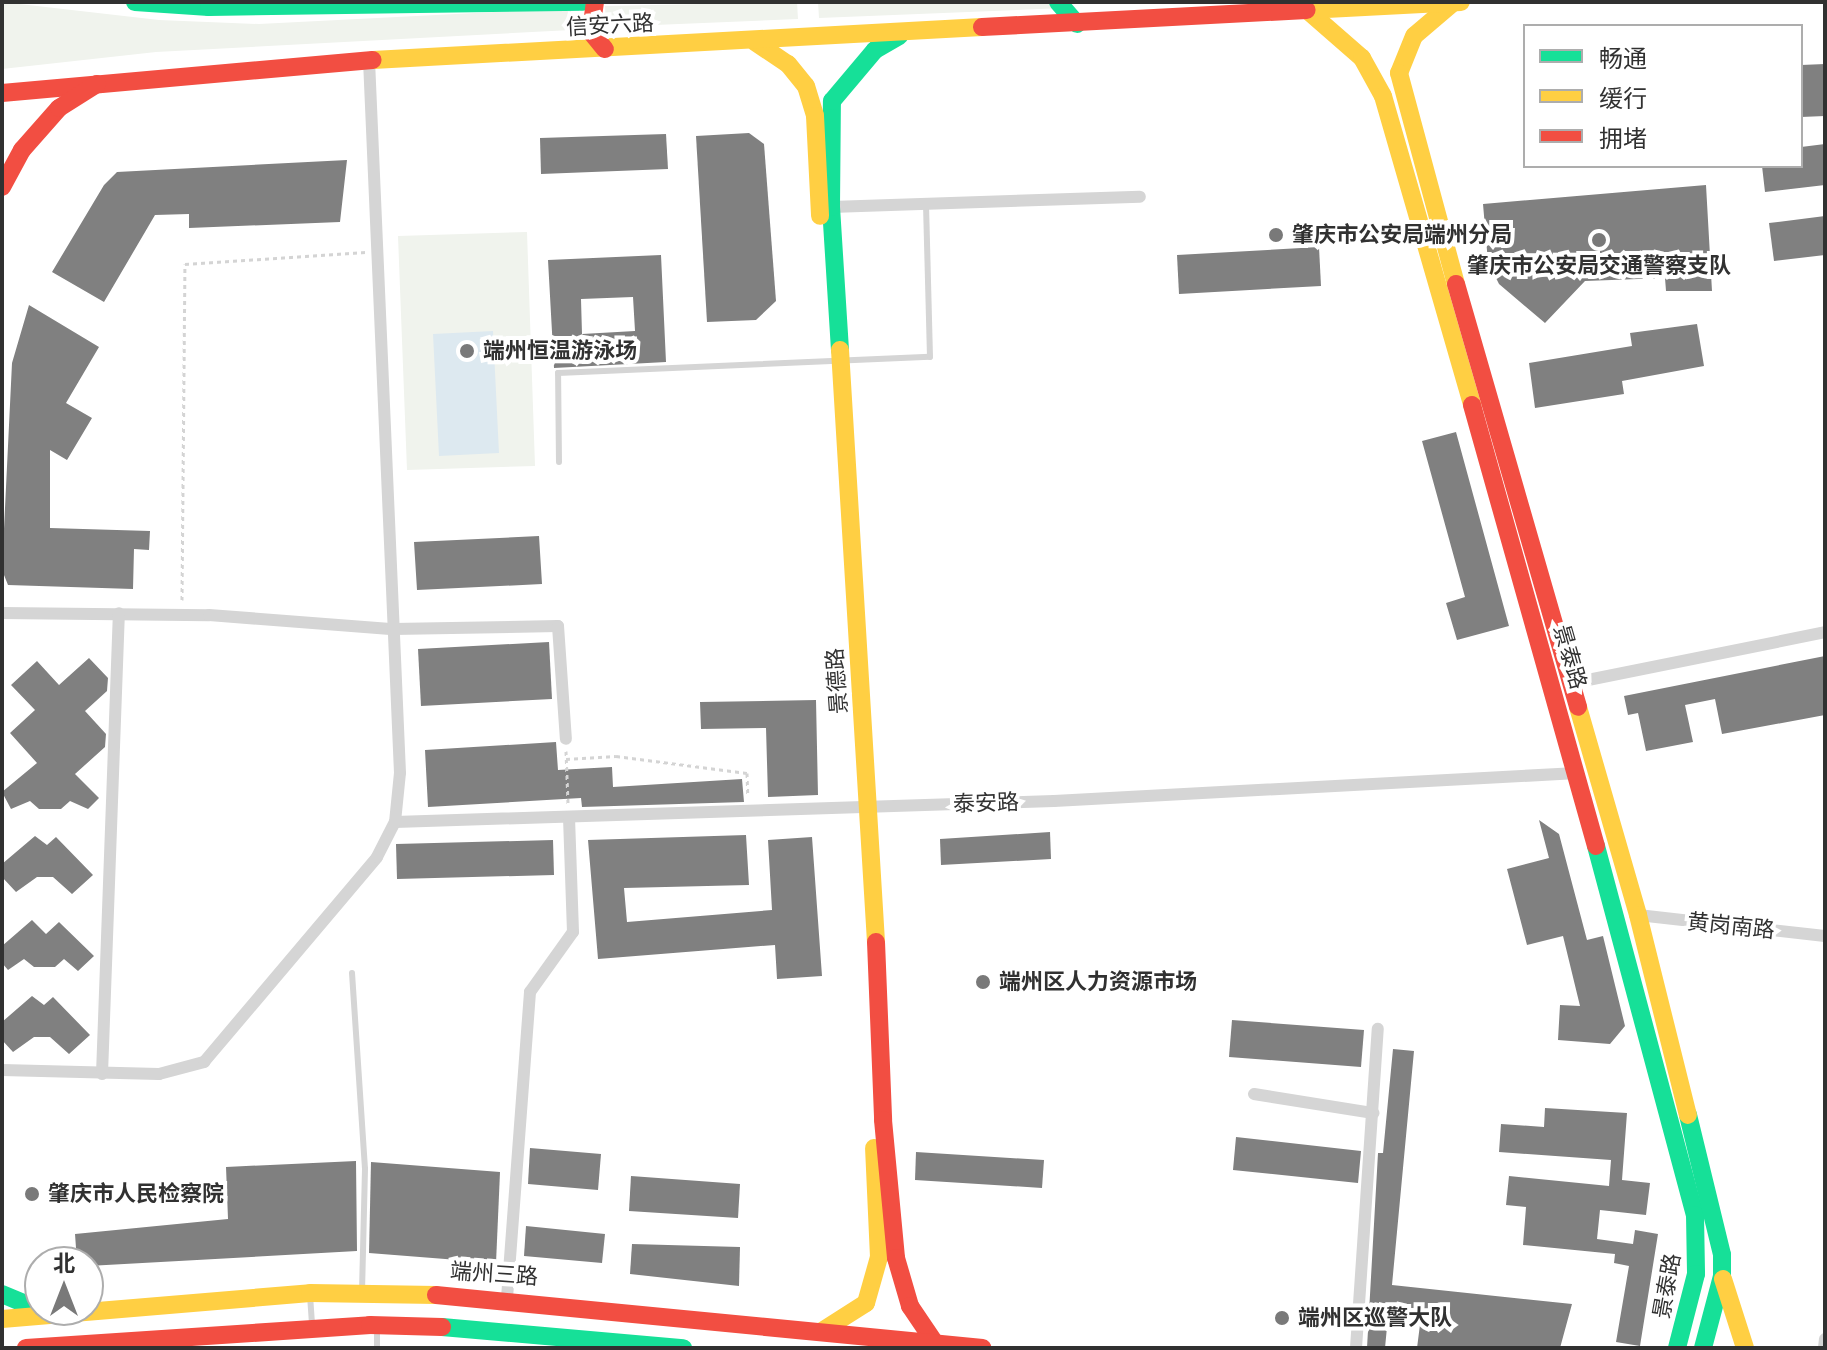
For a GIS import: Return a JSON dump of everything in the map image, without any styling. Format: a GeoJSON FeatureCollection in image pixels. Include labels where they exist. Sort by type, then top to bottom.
{"type":"FeatureCollection","features":[{"type":"Feature","properties":{"kind":"street","name":"信安六路"},"geometry":{"type":"LineString","coordinates":[[142,2],[583,2]]}},
{"type":"Feature","properties":{"kind":"street"},"geometry":{"type":"LineString","coordinates":[[595,2],[591,32],[605,49]]}},
{"type":"Feature","properties":{"kind":"street"},"geometry":{"type":"LineString","coordinates":[[1058,2],[1077,24]]}},
{"type":"Feature","properties":{"kind":"street"},"geometry":{"type":"LineString","coordinates":[[1454,2],[1414,36],[1399,73],[1400,89],[1638,915],[1722,1255],[1722,1276],[1703,1348]]}},
{"type":"Feature","properties":{"kind":"street","name":"信安六路"},"geometry":{"type":"LineString","coordinates":[[2,93],[103,80],[369,60],[899,36],[1461,2]]}},
{"type":"Feature","properties":{"kind":"street","name":"景泰路"},"geometry":{"type":"LineString","coordinates":[[1307,10],[1362,58],[1383,96],[1577,773],[1695,1215],[1696,1274],[1677,1348]]}},
{"type":"Feature","properties":{"kind":"street","name":"景德路"},"geometry":{"type":"LineString","coordinates":[[835,360],[832,101],[875,50],[899,36]]}},
{"type":"Feature","properties":{"kind":"street","name":"景德路"},"geometry":{"type":"LineString","coordinates":[[755,42],[788,64],[806,86],[815,116],[835,360],[883,1120],[896,1258],[910,1306],[935,1343]]}},
{"type":"Feature","properties":{"kind":"street"},"geometry":{"type":"LineString","coordinates":[[2,1070],[159,1074],[204,1062],[377,857],[395,822],[400,773],[369,60]]}},
{"type":"Feature","properties":{"kind":"street"},"geometry":{"type":"LineString","coordinates":[[2,187],[22,150],[59,108],[103,80]]}},
{"type":"Feature","properties":{"kind":"street"},"geometry":{"type":"LineString","coordinates":[[831,207],[1140,197]]}},
{"type":"Feature","properties":{"kind":"street"},"geometry":{"type":"LineString","coordinates":[[2,613],[182,614],[393,629],[558,626],[566,739]]}},
{"type":"Feature","properties":{"kind":"street"},"geometry":{"type":"LineString","coordinates":[[102,1074],[119,613]]}},
{"type":"Feature","properties":{"kind":"street"},"geometry":{"type":"LineString","coordinates":[[1573,683],[1825,632]]}},
{"type":"Feature","properties":{"kind":"street"},"geometry":{"type":"LineString","coordinates":[[1577,773],[1598,772]]}},
{"type":"Feature","properties":{"kind":"street","name":"泰安路"},"geometry":{"type":"LineString","coordinates":[[395,822],[864,806],[1577,773]]}},
{"type":"Feature","properties":{"kind":"street","name":"景德路"},"geometry":{"type":"LineString","coordinates":[[822,1331],[866,1303],[879,1257],[864,806]]}},
{"type":"Feature","properties":{"kind":"street"},"geometry":{"type":"LineString","coordinates":[[507,1298],[530,992],[573,932],[569,817]]}},
{"type":"Feature","properties":{"kind":"street","name":"黄岗南路"},"geometry":{"type":"LineString","coordinates":[[1638,915],[1825,936]]}},
{"type":"Feature","properties":{"kind":"street"},"geometry":{"type":"LineString","coordinates":[[1356,1348],[1378,1029]]}},
{"type":"Feature","properties":{"kind":"street"},"geometry":{"type":"LineString","coordinates":[[1254,1094],[1373,1113]]}},
{"type":"Feature","properties":{"kind":"street"},"geometry":{"type":"LineString","coordinates":[[1722,1276],[1745,1348]]}},
{"type":"Feature","properties":{"kind":"street","name":"端州三路"},"geometry":{"type":"LineString","coordinates":[[104,1307],[310,1293],[507,1298],[982,1348]]}},
{"type":"Feature","properties":{"kind":"street"},"geometry":{"type":"LineString","coordinates":[[2,1294],[24,1303]]}},
{"type":"Feature","properties":{"kind":"street","name":"端州三路"},"geometry":{"type":"LineString","coordinates":[[2,1319],[24,1315]]}},
{"type":"Feature","properties":{"kind":"street"},"geometry":{"type":"LineString","coordinates":[[34,1348],[377,1325],[518,1330],[624,1345],[683,1348]]}},
{"type":"Feature","properties":{"kind":"street"},"geometry":{"type":"LineString","coordinates":[[1824,1348],[1825,1339]]}},
{"type":"Feature","properties":{"kind":"lane"},"geometry":{"type":"LineString","coordinates":[[559,462],[558,373],[930,357],[926,203]]}},
{"type":"Feature","properties":{"kind":"lane"},"geometry":{"type":"LineString","coordinates":[[352,973],[365,1169],[362,1293]]}},
{"type":"Feature","properties":{"kind":"lane"},"geometry":{"type":"LineString","coordinates":[[310,1293],[312,1327]]}},
{"type":"Feature","properties":{"kind":"lane"},"geometry":{"type":"LineString","coordinates":[[377,1325],[377,1348]]}},
{"type":"Feature","properties":{"kind":"path"},"geometry":{"type":"LineString","coordinates":[[182,614],[185,264],[377,251]]}},
{"type":"Feature","properties":{"kind":"path"},"geometry":{"type":"LineString","coordinates":[[566,739],[569,817]]}},
{"type":"Feature","properties":{"kind":"path"},"geometry":{"type":"LineString","coordinates":[[566,759],[616,756],[747,773],[748,809]]}},
{"type":"Feature","properties":{"kind":"shaded area"},"geometry":{"type":"Polygon","coordinates":[[[2,2],[159,20],[259,24],[571,8],[571,30],[156,52],[2,69],[2,2]]]}},
{"type":"Feature","properties":{"kind":"shaded area"},"geometry":{"type":"Polygon","coordinates":[[[797,2],[798,19],[606,27],[605,6],[797,2]]]}},
{"type":"Feature","properties":{"kind":"shaded area"},"geometry":{"type":"Polygon","coordinates":[[[818,2],[1064,2],[1064,8],[819,18],[818,2]]]}},
{"type":"Feature","properties":{"kind":"shaded area","name":"端州恒温游泳场"},"geometry":{"type":"Polygon","coordinates":[[[527,232],[535,466],[407,470],[398,236],[527,232]]]}},
{"type":"Feature","properties":{"kind":"shaded area"},"geometry":{"type":"Polygon","coordinates":[[[493,331],[499,453],[439,456],[433,334],[493,331]]]}},
{"type":"Feature","properties":{"kind":"building"},"geometry":{"type":"Polygon","coordinates":[[[1825,64],[1825,116],[1803,117],[1803,65],[1825,64]]]}},
{"type":"Feature","properties":{"kind":"building"},"geometry":{"type":"Polygon","coordinates":[[[749,133],[764,144],[776,301],[756,320],[707,322],[696,136],[749,133]]]}},
{"type":"Feature","properties":{"kind":"building"},"geometry":{"type":"Polygon","coordinates":[[[666,134],[668,169],[541,174],[540,138],[666,134]]]}},
{"type":"Feature","properties":{"kind":"building"},"geometry":{"type":"Polygon","coordinates":[[[1825,144],[1825,185],[1765,192],[1762,168],[1803,168],[1803,147],[1825,144]]]}},
{"type":"Feature","properties":{"kind":"building"},"geometry":{"type":"Polygon","coordinates":[[[347,160],[340,222],[189,228],[189,214],[155,215],[104,302],[52,272],[104,185],[117,172],[347,160]]]}},
{"type":"Feature","properties":{"kind":"building"},"geometry":{"type":"Polygon","coordinates":[[[1706,185],[1712,291],[1666,291],[1665,278],[1585,281],[1545,323],[1499,284],[1488,262],[1483,204],[1706,185]]]}},
{"type":"Feature","properties":{"kind":"building"},"geometry":{"type":"Polygon","coordinates":[[[1825,216],[1825,255],[1774,261],[1769,223],[1825,216]]]}},
{"type":"Feature","properties":{"kind":"building"},"geometry":{"type":"Polygon","coordinates":[[[1319,247],[1321,286],[1179,294],[1177,255],[1319,247]]]}},
{"type":"Feature","properties":{"kind":"building"},"geometry":{"type":"Polygon","coordinates":[[[661,255],[666,362],[554,368],[548,260],[661,255]],[[633,297],[581,299],[582,334],[635,331],[633,297]]]}},
{"type":"Feature","properties":{"kind":"building"},"geometry":{"type":"Polygon","coordinates":[[[29,305],[99,347],[66,403],[92,418],[67,460],[50,450],[50,528],[150,531],[149,550],[134,549],[133,589],[8,585],[2,570],[12,363],[29,305]]]}},
{"type":"Feature","properties":{"kind":"building"},"geometry":{"type":"Polygon","coordinates":[[[1697,324],[1704,366],[1622,381],[1624,394],[1535,408],[1529,363],[1632,346],[1630,333],[1697,324]]]}},
{"type":"Feature","properties":{"kind":"building"},"geometry":{"type":"Polygon","coordinates":[[[1456,432],[1509,626],[1457,640],[1446,603],[1465,597],[1422,441],[1456,432]]]}},
{"type":"Feature","properties":{"kind":"building"},"geometry":{"type":"Polygon","coordinates":[[[539,536],[542,584],[417,590],[414,542],[539,536]]]}},
{"type":"Feature","properties":{"kind":"building"},"geometry":{"type":"Polygon","coordinates":[[[549,642],[552,699],[421,706],[418,649],[549,642]]]}},
{"type":"Feature","properties":{"kind":"building"},"geometry":{"type":"Polygon","coordinates":[[[1825,656],[1825,715],[1722,734],[1715,699],[1685,705],[1693,742],[1646,751],[1638,713],[1628,715],[1624,696],[1825,656]]]}},
{"type":"Feature","properties":{"kind":"building"},"geometry":{"type":"Polygon","coordinates":[[[89,658],[108,678],[107,691],[85,711],[106,734],[105,747],[75,774],[99,798],[88,809],[70,801],[61,809],[39,809],[30,801],[11,809],[2,792],[37,763],[10,733],[35,710],[11,685],[37,661],[59,685],[89,658]]]}},
{"type":"Feature","properties":{"kind":"building"},"geometry":{"type":"Polygon","coordinates":[[[816,700],[818,795],[768,797],[766,728],[701,729],[700,702],[816,700]]]}},
{"type":"Feature","properties":{"kind":"building"},"geometry":{"type":"Polygon","coordinates":[[[556,742],[558,770],[612,767],[613,787],[742,779],[744,802],[582,807],[581,798],[428,807],[425,750],[556,742]]]}},
{"type":"Feature","properties":{"kind":"building"},"geometry":{"type":"Polygon","coordinates":[[[1539,820],[1559,834],[1587,940],[1603,936],[1625,1026],[1610,1044],[1558,1040],[1560,1005],[1580,1006],[1563,936],[1527,945],[1507,869],[1549,858],[1539,820]]]}},
{"type":"Feature","properties":{"kind":"building"},"geometry":{"type":"Polygon","coordinates":[[[1050,832],[1051,859],[941,865],[940,839],[1050,832]]]}},
{"type":"Feature","properties":{"kind":"building"},"geometry":{"type":"Polygon","coordinates":[[[746,835],[749,885],[624,888],[627,922],[772,910],[768,840],[812,837],[822,976],[777,979],[775,945],[598,959],[588,840],[746,835]]]}},
{"type":"Feature","properties":{"kind":"building"},"geometry":{"type":"Polygon","coordinates":[[[35,836],[47,845],[56,837],[93,875],[72,894],[53,877],[37,877],[16,892],[2,877],[2,864],[35,836]]]}},
{"type":"Feature","properties":{"kind":"building"},"geometry":{"type":"Polygon","coordinates":[[[553,840],[554,875],[397,879],[396,844],[553,840]]]}},
{"type":"Feature","properties":{"kind":"building"},"geometry":{"type":"Polygon","coordinates":[[[32,920],[46,934],[59,922],[94,956],[78,971],[64,959],[55,967],[34,967],[24,959],[8,970],[2,963],[2,946],[32,920]]]}},
{"type":"Feature","properties":{"kind":"building"},"geometry":{"type":"Polygon","coordinates":[[[32,996],[44,1005],[53,997],[90,1035],[69,1054],[50,1037],[34,1037],[13,1052],[2,1040],[2,1022],[32,996]]]}},
{"type":"Feature","properties":{"kind":"building"},"geometry":{"type":"Polygon","coordinates":[[[1232,1020],[1364,1030],[1361,1067],[1229,1057],[1232,1020]]]}},
{"type":"Feature","properties":{"kind":"building"},"geometry":{"type":"Polygon","coordinates":[[[1393,1049],[1414,1051],[1392,1285],[1572,1304],[1560,1348],[1417,1348],[1422,1309],[1389,1306],[1385,1348],[1367,1348],[1378,1153],[1383,1153],[1393,1049]]]}},
{"type":"Feature","properties":{"kind":"building"},"geometry":{"type":"Polygon","coordinates":[[[1545,1108],[1627,1113],[1622,1180],[1650,1183],[1646,1215],[1600,1210],[1597,1239],[1633,1244],[1635,1230],[1658,1234],[1640,1346],[1616,1342],[1629,1266],[1614,1263],[1615,1254],[1523,1245],[1526,1207],[1506,1205],[1509,1176],[1609,1186],[1611,1160],[1499,1152],[1501,1124],[1544,1127],[1545,1108]]]}},
{"type":"Feature","properties":{"kind":"building"},"geometry":{"type":"Polygon","coordinates":[[[1236,1137],[1361,1151],[1358,1183],[1233,1170],[1236,1137]]]}},
{"type":"Feature","properties":{"kind":"building"},"geometry":{"type":"Polygon","coordinates":[[[530,1148],[601,1154],[598,1190],[528,1184],[530,1148]]]}},
{"type":"Feature","properties":{"kind":"building"},"geometry":{"type":"Polygon","coordinates":[[[916,1152],[1044,1160],[1042,1188],[915,1180],[916,1152]]]}},
{"type":"Feature","properties":{"kind":"building"},"geometry":{"type":"Polygon","coordinates":[[[356,1161],[357,1251],[104,1265],[104,1246],[76,1246],[75,1234],[228,1219],[226,1167],[356,1161]]]}},
{"type":"Feature","properties":{"kind":"building"},"geometry":{"type":"Polygon","coordinates":[[[371,1162],[500,1172],[496,1263],[369,1253],[371,1162]]]}},
{"type":"Feature","properties":{"kind":"building"},"geometry":{"type":"Polygon","coordinates":[[[631,1176],[740,1184],[738,1218],[629,1211],[631,1176]]]}},
{"type":"Feature","properties":{"kind":"building"},"geometry":{"type":"Polygon","coordinates":[[[526,1226],[605,1234],[602,1263],[524,1256],[526,1226]]]}},
{"type":"Feature","properties":{"kind":"building"},"geometry":{"type":"Polygon","coordinates":[[[632,1244],[740,1247],[739,1286],[630,1274],[632,1244]]]}},
{"type":"Feature","properties":{"kind":"traffic: fast"},"geometry":{"type":"LineString","coordinates":[[135,2],[209,7],[583,2]]}},
{"type":"Feature","properties":{"kind":"traffic: fast"},"geometry":{"type":"LineString","coordinates":[[1058,2],[1077,24]]}},
{"type":"Feature","properties":{"kind":"traffic: fast"},"geometry":{"type":"LineString","coordinates":[[840,350],[831,207],[832,101],[875,50],[899,36]]}},
{"type":"Feature","properties":{"kind":"traffic: fast"},"geometry":{"type":"LineString","coordinates":[[1596,846],[1695,1215],[1696,1274],[1677,1348]]}},
{"type":"Feature","properties":{"kind":"traffic: fast"},"geometry":{"type":"LineString","coordinates":[[1688,1115],[1722,1255],[1722,1276],[1703,1348]]}},
{"type":"Feature","properties":{"kind":"traffic: fast"},"geometry":{"type":"LineString","coordinates":[[2,1294],[24,1303]]}},
{"type":"Feature","properties":{"kind":"traffic: fast"},"geometry":{"type":"LineString","coordinates":[[442,1327],[683,1348]]}},
{"type":"Feature","properties":{"kind":"traffic: slow"},"geometry":{"type":"LineString","coordinates":[[1454,2],[1414,36],[1399,73],[1456,284]]}},
{"type":"Feature","properties":{"kind":"traffic: slow"},"geometry":{"type":"LineString","coordinates":[[1307,10],[1461,2]]}},
{"type":"Feature","properties":{"kind":"traffic: slow"},"geometry":{"type":"LineString","coordinates":[[1307,10],[1362,58],[1383,96],[1472,405]]}},
{"type":"Feature","properties":{"kind":"traffic: slow"},"geometry":{"type":"LineString","coordinates":[[373,60],[982,27]]}},
{"type":"Feature","properties":{"kind":"traffic: slow"},"geometry":{"type":"LineString","coordinates":[[755,42],[788,64],[806,86],[815,116],[820,216]]}},
{"type":"Feature","properties":{"kind":"traffic: slow"},"geometry":{"type":"LineString","coordinates":[[840,350],[876,942]]}},
{"type":"Feature","properties":{"kind":"traffic: slow"},"geometry":{"type":"LineString","coordinates":[[1578,707],[1638,915],[1688,1115]]}},
{"type":"Feature","properties":{"kind":"traffic: slow"},"geometry":{"type":"LineString","coordinates":[[822,1331],[866,1303],[879,1257],[874,1148]]}},
{"type":"Feature","properties":{"kind":"traffic: slow"},"geometry":{"type":"LineString","coordinates":[[1723,1279],[1745,1348]]}},
{"type":"Feature","properties":{"kind":"traffic: slow"},"geometry":{"type":"LineString","coordinates":[[2,1319],[310,1293],[436,1295]]}},
{"type":"Feature","properties":{"kind":"traffic: jam"},"geometry":{"type":"LineString","coordinates":[[595,2],[591,32],[605,49]]}},
{"type":"Feature","properties":{"kind":"traffic: jam"},"geometry":{"type":"LineString","coordinates":[[982,27],[1307,10]]}},
{"type":"Feature","properties":{"kind":"traffic: jam"},"geometry":{"type":"LineString","coordinates":[[2,93],[373,60]]}},
{"type":"Feature","properties":{"kind":"traffic: jam"},"geometry":{"type":"LineString","coordinates":[[2,187],[22,150],[59,108],[97,84]]}},
{"type":"Feature","properties":{"kind":"traffic: jam"},"geometry":{"type":"LineString","coordinates":[[1456,284],[1578,707]]}},
{"type":"Feature","properties":{"kind":"traffic: jam"},"geometry":{"type":"LineString","coordinates":[[1472,405],[1596,846]]}},
{"type":"Feature","properties":{"kind":"traffic: jam"},"geometry":{"type":"LineString","coordinates":[[876,942],[883,1120],[896,1258],[910,1306],[935,1343]]}},
{"type":"Feature","properties":{"kind":"traffic: jam"},"geometry":{"type":"LineString","coordinates":[[436,1295],[982,1348]]}},
{"type":"Feature","properties":{"kind":"traffic: jam"},"geometry":{"type":"LineString","coordinates":[[26,1348],[370,1325],[442,1327]]}},
{"type":"Feature","properties":{"kind":"place","name":"肇庆市公安局端州分局"},"geometry":{"type":"Point","coordinates":[1276,235]}},
{"type":"Feature","properties":{"kind":"place","name":"肇庆市公安局交通警察支队"},"geometry":{"type":"Point","coordinates":[1599,240]}},
{"type":"Feature","properties":{"kind":"place","name":"端州恒温游泳场"},"geometry":{"type":"Point","coordinates":[467,351]}},
{"type":"Feature","properties":{"kind":"place","name":"端州区人力资源市场"},"geometry":{"type":"Point","coordinates":[983,982]}},
{"type":"Feature","properties":{"kind":"place","name":"肇庆市人民检察院"},"geometry":{"type":"Point","coordinates":[32,1194]}},
{"type":"Feature","properties":{"kind":"place","name":"端州区巡警大队"},"geometry":{"type":"Point","coordinates":[1282,1318]}}]}
